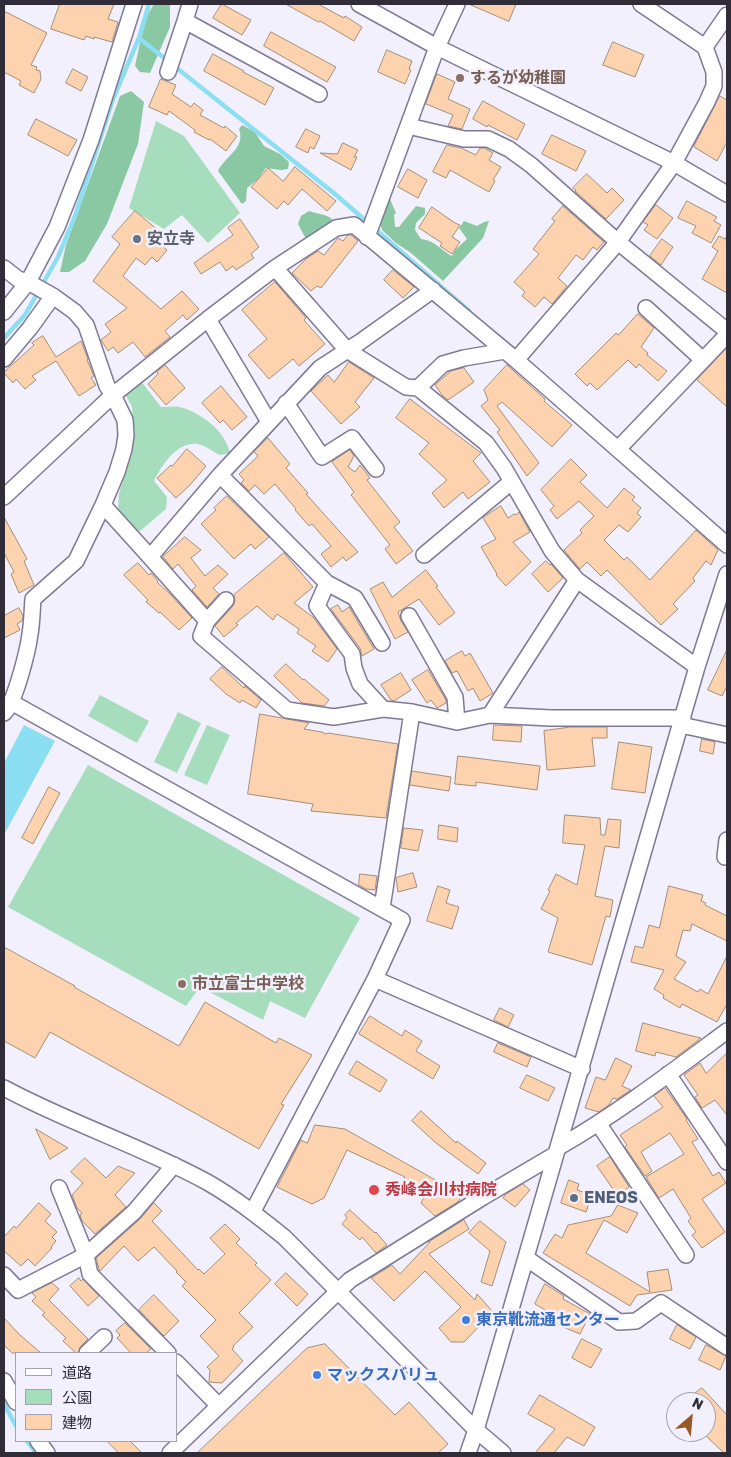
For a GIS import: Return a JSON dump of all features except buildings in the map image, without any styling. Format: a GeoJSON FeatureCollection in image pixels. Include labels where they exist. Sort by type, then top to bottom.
{"type":"FeatureCollection","features":[{"type":"Feature","properties":{"kind":"street"},"geometry":{"type":"LineString","coordinates":[[4,312],[28,282],[57,227],[91,140],[134,4]]}},
{"type":"Feature","properties":{"kind":"street"},"geometry":{"type":"LineString","coordinates":[[168,72],[190,4]]}},
{"type":"Feature","properties":{"kind":"street"},"geometry":{"type":"LineString","coordinates":[[359,4],[437,47],[674,163],[727,194]]}},
{"type":"Feature","properties":{"kind":"street"},"geometry":{"type":"LineString","coordinates":[[367,237],[437,47],[457,4]]}},
{"type":"Feature","properties":{"kind":"street"},"geometry":{"type":"LineString","coordinates":[[418,388],[443,364],[464,358],[510,356],[618,242],[674,163],[707,102],[714,86],[714,72],[705,47],[641,4]]}},
{"type":"Feature","properties":{"kind":"street"},"geometry":{"type":"LineString","coordinates":[[705,47],[727,15]]}},
{"type":"Feature","properties":{"kind":"street"},"geometry":{"type":"LineString","coordinates":[[185,21],[319,94]]}},
{"type":"Feature","properties":{"kind":"street"},"geometry":{"type":"LineString","coordinates":[[408,126],[464,139],[488,138],[509,149],[531,165],[618,242],[727,333],[621,445]]}},
{"type":"Feature","properties":{"kind":"street"},"geometry":{"type":"LineString","coordinates":[[4,497],[113,395],[208,319],[274,268],[336,228],[354,225],[510,356],[621,445],[727,545]]}},
{"type":"Feature","properties":{"kind":"street"},"geometry":{"type":"LineString","coordinates":[[4,268],[18,279],[28,282],[53,296],[75,312],[86,324],[107,386],[125,420],[126,435],[117,472],[76,561],[33,599],[30,635],[7,707],[402,920],[375,979],[253,1211]]}},
{"type":"Feature","properties":{"kind":"street"},"geometry":{"type":"LineString","coordinates":[[274,268],[347,350],[406,387],[418,388],[486,443],[504,468],[552,551],[577,580],[698,667]]}},
{"type":"Feature","properties":{"kind":"street"},"geometry":{"type":"LineString","coordinates":[[150,557],[220,474],[320,368],[360,342],[432,290]]}},
{"type":"Feature","properties":{"kind":"street"},"geometry":{"type":"LineString","coordinates":[[4,359],[53,296]]}},
{"type":"Feature","properties":{"kind":"street"},"geometry":{"type":"LineString","coordinates":[[646,308],[703,360]]}},
{"type":"Feature","properties":{"kind":"street"},"geometry":{"type":"LineString","coordinates":[[208,319],[269,422]]}},
{"type":"Feature","properties":{"kind":"street"},"geometry":{"type":"LineString","coordinates":[[286,403],[322,457],[352,438],[376,469]]}},
{"type":"Feature","properties":{"kind":"street"},"geometry":{"type":"LineString","coordinates":[[220,474],[327,583],[355,598],[382,644]]}},
{"type":"Feature","properties":{"kind":"street"},"geometry":{"type":"LineString","coordinates":[[424,555],[511,482]]}},
{"type":"Feature","properties":{"kind":"street"},"geometry":{"type":"LineString","coordinates":[[103,505],[207,621]]}},
{"type":"Feature","properties":{"kind":"street"},"geometry":{"type":"LineString","coordinates":[[468,1453],[582,1069],[698,667],[727,574]]}},
{"type":"Feature","properties":{"kind":"street"},"geometry":{"type":"LineString","coordinates":[[490,715],[577,580]]}},
{"type":"Feature","properties":{"kind":"street"},"geometry":{"type":"LineString","coordinates":[[327,583],[318,606],[352,654],[354,668],[360,684],[382,709]]}},
{"type":"Feature","properties":{"kind":"street"},"geometry":{"type":"LineString","coordinates":[[226,600],[207,621],[201,636],[287,710],[334,717],[382,709],[412,712],[457,722],[490,715],[682,722],[727,735]]}},
{"type":"Feature","properties":{"kind":"street"},"geometry":{"type":"LineString","coordinates":[[408,616],[455,697],[457,722]]}},
{"type":"Feature","properties":{"kind":"street"},"geometry":{"type":"LineString","coordinates":[[382,908],[412,712]]}},
{"type":"Feature","properties":{"kind":"street"},"geometry":{"type":"LineString","coordinates":[[725,857],[727,840]]}},
{"type":"Feature","properties":{"kind":"street"},"geometry":{"type":"LineString","coordinates":[[375,979],[582,1069]]}},
{"type":"Feature","properties":{"kind":"street"},"geometry":{"type":"LineString","coordinates":[[170,1453],[350,1280],[598,1123],[727,1031]]}},
{"type":"Feature","properties":{"kind":"street"},"geometry":{"type":"LineString","coordinates":[[668,1074],[727,1162]]}},
{"type":"Feature","properties":{"kind":"street"},"geometry":{"type":"LineString","coordinates":[[4,1088],[55,1114],[174,1165],[208,1183],[253,1211],[284,1237],[476,1430],[503,1453]]}},
{"type":"Feature","properties":{"kind":"street"},"geometry":{"type":"LineString","coordinates":[[598,1123],[686,1255]]}},
{"type":"Feature","properties":{"kind":"street"},"geometry":{"type":"LineString","coordinates":[[4,1276],[18,1290],[86,1255],[134,1212],[174,1165]]}},
{"type":"Feature","properties":{"kind":"street"},"geometry":{"type":"LineString","coordinates":[[59,1188],[86,1255],[90,1274],[167,1352]]}},
{"type":"Feature","properties":{"kind":"street"},"geometry":{"type":"LineString","coordinates":[[526,1258],[619,1322],[636,1321],[661,1303],[727,1347]]}},
{"type":"Feature","properties":{"kind":"street"},"geometry":{"type":"LineString","coordinates":[[88,1352],[104,1337]]}},
{"type":"Feature","properties":{"kind":"street"},"geometry":{"type":"LineString","coordinates":[[178,1364],[219,1406]]}},
{"type":"Feature","properties":{"kind":"street"},"geometry":{"type":"LineString","coordinates":[[4,1380],[15,1400]]}},
{"type":"Feature","properties":{"kind":"street"},"geometry":{"type":"LineString","coordinates":[[39,1442],[46,1453]]}},
{"type":"Feature","properties":{"kind":"green space"},"geometry":{"type":"Polygon","coordinates":[[[154,4],[170,4],[170,27],[150,73],[140,72],[135,66],[145,19],[154,4]]]}},
{"type":"Feature","properties":{"kind":"green space"},"geometry":{"type":"Polygon","coordinates":[[[131,91],[144,102],[138,144],[107,224],[85,261],[69,272],[60,272],[66,245],[120,96],[131,91]]]}},
{"type":"Feature","properties":{"kind":"green space"},"geometry":{"type":"Polygon","coordinates":[[[156,121],[184,136],[240,213],[208,243],[182,215],[164,229],[129,208],[156,121]]]}},
{"type":"Feature","properties":{"kind":"green space"},"geometry":{"type":"Polygon","coordinates":[[[242,125],[255,132],[264,146],[280,154],[289,162],[288,169],[266,168],[258,179],[247,188],[246,201],[242,204],[218,171],[237,147],[240,141],[239,129],[242,125]]]}},
{"type":"Feature","properties":{"kind":"green space"},"geometry":{"type":"Polygon","coordinates":[[[390,199],[396,213],[394,215],[395,227],[399,227],[416,206],[425,208],[425,214],[416,223],[415,230],[421,239],[434,243],[452,256],[455,250],[467,239],[459,228],[464,221],[477,226],[489,221],[483,238],[443,281],[382,230],[380,223],[390,199]]]}},
{"type":"Feature","properties":{"kind":"green space"},"geometry":{"type":"Polygon","coordinates":[[[309,211],[332,219],[329,224],[306,239],[298,224],[301,216],[309,211]]]}},
{"type":"Feature","properties":{"kind":"green space"},"geometry":{"type":"Polygon","coordinates":[[[141,381],[161,407],[180,407],[204,418],[218,430],[230,453],[220,455],[198,444],[190,444],[183,446],[171,455],[154,481],[167,497],[166,509],[140,531],[130,528],[118,510],[119,494],[129,458],[133,430],[132,407],[124,392],[141,381]]]}},
{"type":"Feature","properties":{"kind":"green space"},"geometry":{"type":"Polygon","coordinates":[[[100,695],[149,721],[137,743],[88,716],[100,695]]]}},
{"type":"Feature","properties":{"kind":"green space"},"geometry":{"type":"Polygon","coordinates":[[[178,712],[201,723],[177,773],[154,762],[178,712]]]}},
{"type":"Feature","properties":{"kind":"green space"},"geometry":{"type":"Polygon","coordinates":[[[207,725],[230,735],[207,785],[184,775],[207,725]]]}},
{"type":"Feature","properties":{"kind":"green space"},"geometry":{"type":"Polygon","coordinates":[[[88,765],[360,918],[305,1018],[270,1001],[263,1020],[200,987],[186,1006],[8,907],[88,765]]]}},
{"type":"Feature","properties":{"kind":"water"},"geometry":{"type":"Polygon","coordinates":[[[24,725],[55,741],[4,835],[4,763],[24,725]]]}},
{"type":"Feature","properties":{"kind":"waterway"},"geometry":{"type":"LineString","coordinates":[[4,338],[25,315],[58,257],[75,216],[113,99],[139,38],[149,4]]}},
{"type":"Feature","properties":{"kind":"waterway"},"geometry":{"type":"LineString","coordinates":[[139,38],[335,194],[469,311]]}},
{"type":"Feature","properties":{"kind":"waterway"},"geometry":{"type":"LineString","coordinates":[[4,1404],[15,1424]]}},
{"type":"Feature","properties":{"kind":"waterway"},"geometry":{"type":"LineString","coordinates":[[28,1442],[36,1453]]}},
{"type":"Feature","properties":{"kind":"place","name":"するが幼稚園"},"geometry":{"type":"Point","coordinates":[460,78]}},
{"type":"Feature","properties":{"kind":"place","name":"安立寺"},"geometry":{"type":"Point","coordinates":[137,239]}},
{"type":"Feature","properties":{"kind":"place","name":"市立富士中学校"},"geometry":{"type":"Point","coordinates":[182,984]}},
{"type":"Feature","properties":{"kind":"place","name":"秀峰会川村病院"},"geometry":{"type":"Point","coordinates":[374,1190]}},
{"type":"Feature","properties":{"kind":"place","name":"ENEOS"},"geometry":{"type":"Point","coordinates":[574,1198]}},
{"type":"Feature","properties":{"kind":"place","name":"東京靴流通センター"},"geometry":{"type":"Point","coordinates":[466,1320]}},
{"type":"Feature","properties":{"kind":"place","name":"マックスバリュ"},"geometry":{"type":"Point","coordinates":[317,1375]}}]}
